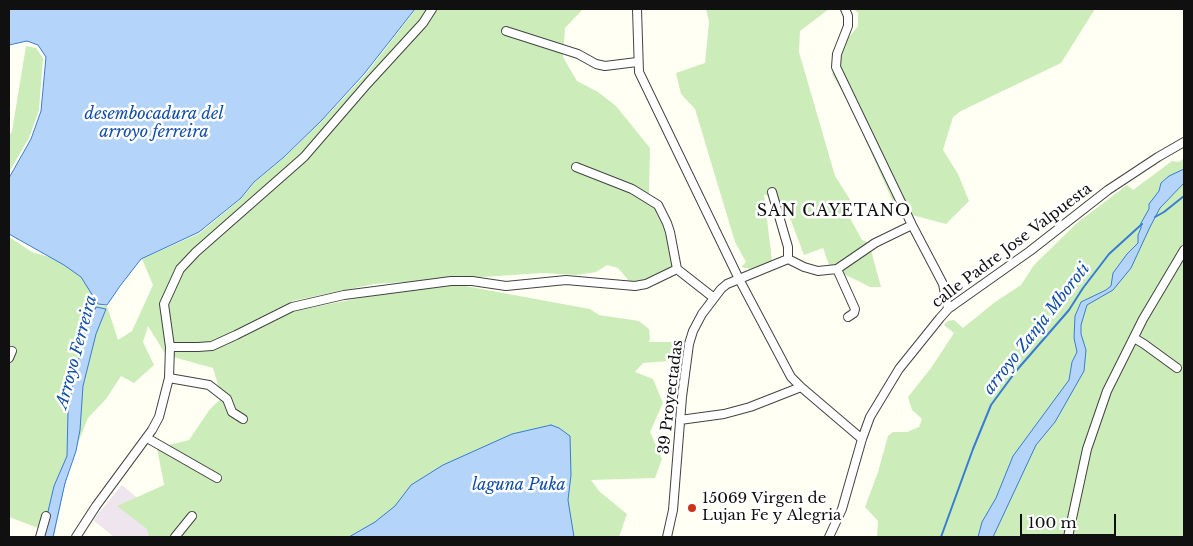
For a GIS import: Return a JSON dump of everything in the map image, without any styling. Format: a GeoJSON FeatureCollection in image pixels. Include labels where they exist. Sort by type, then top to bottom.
{"type":"FeatureCollection","features":[{"type":"Feature","properties":{"kind":"street"},"geometry":{"type":"LineString","coordinates":[[80,535],[96,506],[147,438],[159,417],[169,378],[170,347],[164,304],[180,269],[196,252],[304,157],[423,22],[432,9]]}},
{"type":"Feature","properties":{"kind":"street"},"geometry":{"type":"LineString","coordinates":[[637,9],[637,62],[642,81],[739,279],[791,377],[862,439]]}},
{"type":"Feature","properties":{"kind":"street"},"geometry":{"type":"LineString","coordinates":[[845,9],[848,16],[848,26],[837,54],[836,67],[912,225],[918,232],[942,284],[948,309]]}},
{"type":"Feature","properties":{"kind":"street"},"geometry":{"type":"LineString","coordinates":[[506,31],[578,54],[596,64],[605,66],[637,62]]}},
{"type":"Feature","properties":{"kind":"street","name":"calle Padre Jose Valpuesta"},"geometry":{"type":"LineString","coordinates":[[829,537],[842,509],[862,439],[874,410],[899,369],[948,309],[1030,251],[1108,190],[1184,142]]}},
{"type":"Feature","properties":{"kind":"street"},"geometry":{"type":"LineString","coordinates":[[576,167],[632,189],[658,205],[670,232],[677,269],[714,298]]}},
{"type":"Feature","properties":{"kind":"street"},"geometry":{"type":"LineString","coordinates":[[772,192],[788,246],[788,259],[818,271],[837,269],[875,243],[912,225]]}},
{"type":"Feature","properties":{"kind":"street"},"geometry":{"type":"LineString","coordinates":[[1068,537],[1087,449],[1107,391],[1134,338],[1184,250]]}},
{"type":"Feature","properties":{"kind":"street","name":"39 Proyectadas"},"geometry":{"type":"LineString","coordinates":[[667,537],[673,510],[684,375],[689,344],[694,331],[702,314],[727,284],[788,259]]}},
{"type":"Feature","properties":{"kind":"street"},"geometry":{"type":"LineString","coordinates":[[170,347],[212,346],[292,307],[344,295],[463,280],[506,286],[566,280],[635,286],[646,284],[677,269]]}},
{"type":"Feature","properties":{"kind":"street"},"geometry":{"type":"LineString","coordinates":[[837,269],[855,308],[854,313],[848,317]]}},
{"type":"Feature","properties":{"kind":"street"},"geometry":{"type":"LineString","coordinates":[[1134,338],[1177,368]]}},
{"type":"Feature","properties":{"kind":"street"},"geometry":{"type":"LineString","coordinates":[[169,378],[209,385],[227,399],[232,412],[243,419]]}},
{"type":"Feature","properties":{"kind":"street"},"geometry":{"type":"LineString","coordinates":[[680,420],[724,414],[750,407],[801,387]]}},
{"type":"Feature","properties":{"kind":"street"},"geometry":{"type":"LineString","coordinates":[[147,438],[217,478]]}},
{"type":"Feature","properties":{"kind":"street"},"geometry":{"type":"LineString","coordinates":[[40,537],[46,516]]}},
{"type":"Feature","properties":{"kind":"street"},"geometry":{"type":"LineString","coordinates":[[175,537],[192,516]]}},
{"type":"Feature","properties":{"kind":"shaded area"},"geometry":{"type":"Polygon","coordinates":[[[122,485],[153,511],[171,537],[114,537],[93,520],[122,485]]]}},
{"type":"Feature","properties":{"kind":"green space"},"geometry":{"type":"Polygon","coordinates":[[[416,9],[583,9],[565,28],[563,57],[577,81],[598,92],[616,106],[650,148],[649,194],[657,215],[673,243],[673,272],[660,283],[636,289],[618,268],[607,265],[596,272],[576,275],[543,273],[374,284],[292,301],[300,310],[369,296],[454,284],[590,309],[599,315],[639,321],[649,329],[649,342],[680,342],[682,360],[643,363],[635,372],[653,379],[663,403],[650,432],[662,459],[655,478],[591,480],[600,492],[627,514],[619,537],[149,537],[147,529],[117,506],[164,485],[157,448],[189,440],[210,409],[222,398],[213,368],[166,355],[148,326],[143,342],[154,365],[134,383],[121,376],[106,399],[88,418],[74,453],[54,537],[38,537],[38,528],[9,517],[9,237],[32,252],[65,262],[83,273],[94,291],[98,305],[107,306],[118,340],[132,331],[153,285],[142,259],[200,233],[242,198],[255,182],[285,157],[321,122],[365,75],[416,9]]]}},
{"type":"Feature","properties":{"kind":"green space"},"geometry":{"type":"Polygon","coordinates":[[[706,9],[829,9],[800,31],[799,52],[835,176],[851,201],[846,211],[862,240],[869,243],[881,287],[870,287],[830,267],[823,248],[804,255],[785,205],[764,194],[772,261],[755,270],[741,267],[746,262],[735,242],[695,109],[681,94],[676,73],[705,63],[709,22],[706,9]]]}},
{"type":"Feature","properties":{"kind":"green space"},"geometry":{"type":"Polygon","coordinates":[[[854,9],[1095,9],[1061,63],[961,111],[953,117],[943,150],[958,174],[969,201],[946,224],[897,211],[850,105],[832,74],[843,45],[858,26],[858,13],[854,9]]]}},
{"type":"Feature","properties":{"kind":"green space"},"geometry":{"type":"Polygon","coordinates":[[[26,46],[36,48],[43,58],[39,110],[29,138],[9,172],[9,137],[12,131],[26,46]]]}},
{"type":"Feature","properties":{"kind":"green space"},"geometry":{"type":"Polygon","coordinates":[[[1184,158],[1184,537],[877,537],[878,521],[865,507],[878,472],[888,436],[893,432],[907,432],[919,427],[922,419],[912,410],[908,397],[931,368],[954,333],[944,325],[948,321],[954,320],[963,328],[995,302],[1021,285],[1034,265],[1077,223],[1127,185],[1133,190],[1172,161],[1179,162],[1184,158]]]}},
{"type":"Feature","properties":{"kind":"water","name":"desembocadura del arroyo ferreira"},"geometry":{"type":"Polygon","coordinates":[[[9,9],[415,9],[364,74],[321,121],[284,157],[254,182],[241,198],[199,232],[141,259],[107,305],[98,304],[81,277],[64,265],[9,234],[9,178],[31,139],[41,111],[46,57],[38,45],[27,41],[9,45],[9,9]]]}},
{"type":"Feature","properties":{"kind":"water"},"geometry":{"type":"Polygon","coordinates":[[[1184,169],[1184,183],[1160,208],[1131,268],[1113,290],[1087,305],[1081,325],[1081,334],[1086,350],[1084,371],[1055,422],[1036,445],[993,537],[978,537],[982,522],[996,498],[1013,456],[1069,380],[1072,362],[1077,352],[1074,338],[1075,316],[1081,302],[1111,286],[1113,273],[1138,243],[1141,223],[1149,209],[1149,204],[1159,191],[1161,183],[1169,176],[1184,169]]]}},
{"type":"Feature","properties":{"kind":"water"},"geometry":{"type":"Polygon","coordinates":[[[96,307],[106,309],[96,334],[83,386],[80,430],[76,451],[65,483],[53,537],[42,537],[54,486],[67,456],[68,411],[73,383],[85,332],[96,307]]]}},
{"type":"Feature","properties":{"kind":"water","name":"laguna Puka"},"geometry":{"type":"Polygon","coordinates":[[[551,425],[570,436],[571,475],[568,500],[574,537],[349,537],[375,522],[395,506],[411,485],[443,465],[512,434],[551,425]]]}},
{"type":"Feature","properties":{"kind":"waterway","name":"arroyo Zanja Mboroti"},"geometry":{"type":"LineString","coordinates":[[1155,217],[1184,196]]}},
{"type":"Feature","properties":{"kind":"waterway","name":"arroyo Zanja Mboroti"},"geometry":{"type":"LineString","coordinates":[[941,537],[991,405],[1016,371],[1069,310],[1109,254],[1142,224]]}},
{"type":"Feature","properties":{"kind":"place","name":"15069 Virgen de Lujan Fe y Alegria"},"geometry":{"type":"Point","coordinates":[692,508]}},
{"type":"Feature","properties":{"kind":"district","name":"SAN CAYETANO"},"geometry":{"type":"Point","coordinates":[834,211]}},
{"type":"Feature","properties":{"kind":"water label","name":"Arroyo Ferreira"},"geometry":{"type":"Point","coordinates":[77,352]}}]}
